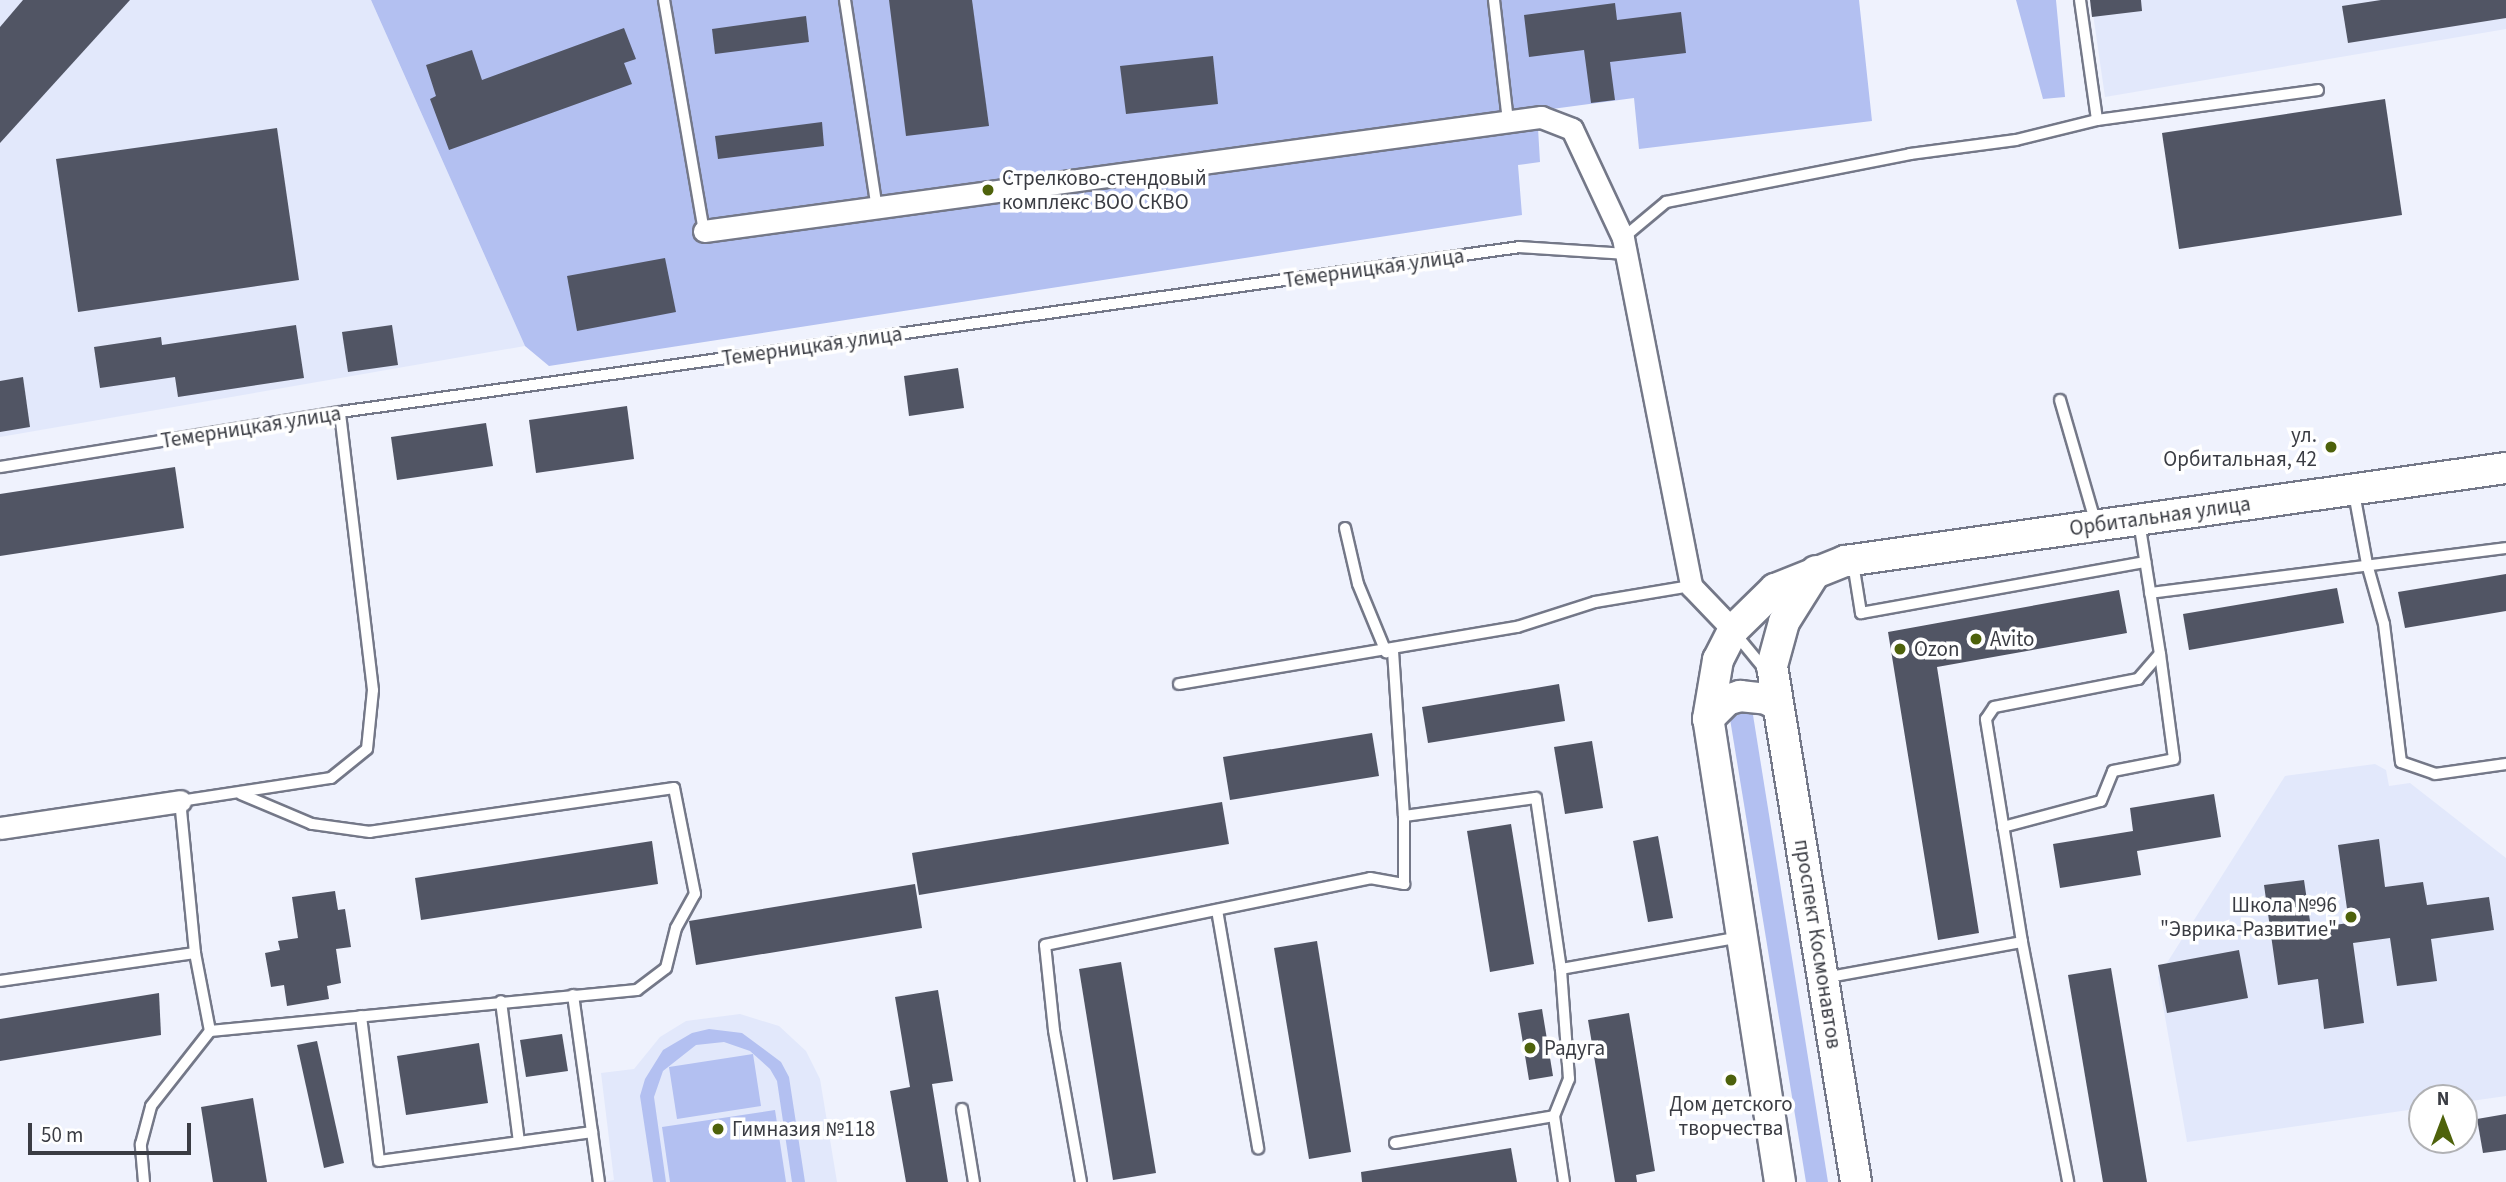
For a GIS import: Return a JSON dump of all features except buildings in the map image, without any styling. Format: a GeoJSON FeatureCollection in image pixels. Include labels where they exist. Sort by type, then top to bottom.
{"type":"FeatureCollection","features":[{"type":"Feature","properties":{"kind":"main road","name":"Орбитальная улица"},"geometry":{"type":"LineString","coordinates":[[1816,571],[1852,560],[2506,468]]}},
{"type":"Feature","properties":{"kind":"main road"},"geometry":{"type":"LineString","coordinates":[[1780,1182],[1708,719],[1718,660],[1733,631],[1775,589],[1816,571]]}},
{"type":"Feature","properties":{"kind":"main road","name":"проспект Космонавтов"},"geometry":{"type":"LineString","coordinates":[[1816,571],[1784,622],[1772,666],[1856,1182]]}},
{"type":"Feature","properties":{"kind":"main road"},"geometry":{"type":"LineString","coordinates":[[1708,719],[1727,700],[1740,696],[1767,699],[1776,694]]}},
{"type":"Feature","properties":{"kind":"street"},"geometry":{"type":"LineString","coordinates":[[704,231],[1541,117],[1572,129],[1625,246],[1691,586],[1733,631]]}},
{"type":"Feature","properties":{"kind":"street"},"geometry":{"type":"LineString","coordinates":[[0,828],[180,801]]}},
{"type":"Feature","properties":{"kind":"lane"},"geometry":{"type":"LineString","coordinates":[[664,0],[704,231]]}},
{"type":"Feature","properties":{"kind":"lane"},"geometry":{"type":"LineString","coordinates":[[845,0],[877,208]]}},
{"type":"Feature","properties":{"kind":"lane"},"geometry":{"type":"LineString","coordinates":[[1494,0],[1508,121]]}},
{"type":"Feature","properties":{"kind":"lane"},"geometry":{"type":"LineString","coordinates":[[2080,0],[2097,120]]}},
{"type":"Feature","properties":{"kind":"lane"},"geometry":{"type":"LineString","coordinates":[[1625,246],[1666,202],[1910,154],[2017,140],[2097,120],[2318,90]]}},
{"type":"Feature","properties":{"kind":"lane","name":"Темерницкая улица"},"geometry":{"type":"LineString","coordinates":[[0,467],[340,412],[1520,247],[1625,246]]}},
{"type":"Feature","properties":{"kind":"lane"},"geometry":{"type":"LineString","coordinates":[[2060,400],[2096,524]]}},
{"type":"Feature","properties":{"kind":"lane"},"geometry":{"type":"LineString","coordinates":[[210,1031],[195,953],[180,801],[241,794],[331,778],[367,749],[373,690],[340,412]]}},
{"type":"Feature","properties":{"kind":"lane"},"geometry":{"type":"LineString","coordinates":[[2354,490],[2367,564],[2384,624],[2401,762],[2435,774],[2506,764]]}},
{"type":"Feature","properties":{"kind":"lane"},"geometry":{"type":"LineString","coordinates":[[2003,827],[2101,801],[2113,771],[2174,760],[2138,518]]}},
{"type":"Feature","properties":{"kind":"lane"},"geometry":{"type":"LineString","coordinates":[[1081,1182],[1045,945],[1370,878],[1404,884],[1404,816],[1390,651],[1358,584],[1345,528]]}},
{"type":"Feature","properties":{"kind":"lane"},"geometry":{"type":"LineString","coordinates":[[2150,593],[2506,548]]}},
{"type":"Feature","properties":{"kind":"lane"},"geometry":{"type":"LineString","coordinates":[[1852,560],[1861,613],[2145,562]]}},
{"type":"Feature","properties":{"kind":"lane"},"geometry":{"type":"LineString","coordinates":[[1179,684],[1390,651],[1517,627],[1595,602],[1691,586]]}},
{"type":"Feature","properties":{"kind":"lane"},"geometry":{"type":"LineString","coordinates":[[1733,631],[1776,694]]}},
{"type":"Feature","properties":{"kind":"lane"},"geometry":{"type":"LineString","coordinates":[[2068,1182],[2022,942],[1986,719],[1994,708],[2138,679],[2160,654]]}},
{"type":"Feature","properties":{"kind":"lane"},"geometry":{"type":"LineString","coordinates":[[144,1182],[141,1144],[151,1106],[210,1031],[501,1001],[638,990],[666,968],[676,928],[695,894],[674,788],[370,832],[312,824],[241,794]]}},
{"type":"Feature","properties":{"kind":"lane"},"geometry":{"type":"LineString","coordinates":[[1404,816],[1536,797],[1561,969],[1569,1079],[1553,1116],[1564,1182]]}},
{"type":"Feature","properties":{"kind":"lane"},"geometry":{"type":"LineString","coordinates":[[1217,910],[1258,1148]]}},
{"type":"Feature","properties":{"kind":"lane"},"geometry":{"type":"LineString","coordinates":[[1561,969],[1740,937]]}},
{"type":"Feature","properties":{"kind":"lane"},"geometry":{"type":"LineString","coordinates":[[1824,978],[2022,942]]}},
{"type":"Feature","properties":{"kind":"lane"},"geometry":{"type":"LineString","coordinates":[[0,981],[195,953]]}},
{"type":"Feature","properties":{"kind":"lane"},"geometry":{"type":"LineString","coordinates":[[573,995],[599,1182]]}},
{"type":"Feature","properties":{"kind":"lane"},"geometry":{"type":"LineString","coordinates":[[501,1001],[519,1142]]}},
{"type":"Feature","properties":{"kind":"lane"},"geometry":{"type":"LineString","coordinates":[[360,1016],[379,1161],[592,1132]]}},
{"type":"Feature","properties":{"kind":"lane"},"geometry":{"type":"LineString","coordinates":[[962,1109],[974,1182]]}},
{"type":"Feature","properties":{"kind":"lane"},"geometry":{"type":"LineString","coordinates":[[1395,1143],[1553,1116]]}},
{"type":"Feature","properties":{"kind":"shaded area"},"geometry":{"type":"Polygon","coordinates":[[[0,0],[371,0],[525,346],[0,437],[0,0]]]}},
{"type":"Feature","properties":{"kind":"shaded area","name":"Стрелково-стендовый комплекс ВОО СКВО"},"geometry":{"type":"Polygon","coordinates":[[[371,0],[1859,0],[1872,121],[1639,149],[1634,98],[1537,111],[1540,162],[1518,165],[1522,215],[549,366],[525,346],[371,0]]]}},
{"type":"Feature","properties":{"kind":"shaded area"},"geometry":{"type":"Polygon","coordinates":[[[2016,0],[2056,0],[2065,97],[2043,99],[2016,0]]]}},
{"type":"Feature","properties":{"kind":"shaded area"},"geometry":{"type":"Polygon","coordinates":[[[2091,0],[2506,0],[2506,29],[2105,97],[2091,0]]]}},
{"type":"Feature","properties":{"kind":"shaded area"},"geometry":{"type":"Polygon","coordinates":[[[1743,712],[1753,715],[1828,1182],[1806,1182],[1730,719],[1743,712]]]}},
{"type":"Feature","properties":{"kind":"shaded area","name":"Школа №96 \"Эврика-Развитие\""},"geometry":{"type":"Polygon","coordinates":[[[2375,764],[2386,770],[2389,786],[2410,783],[2506,858],[2506,1096],[2478,1100],[2478,1084],[2408,1084],[2408,1110],[2187,1142],[2158,977],[2285,776],[2375,764]]]}},
{"type":"Feature","properties":{"kind":"shaded area","name":"Гимназия №118"},"geometry":{"type":"Polygon","coordinates":[[[740,1014],[779,1026],[806,1051],[820,1079],[837,1182],[602,1182],[614,1180],[601,1073],[634,1069],[660,1037],[686,1021],[740,1014]]]}},
{"type":"Feature","properties":{"kind":"shaded area"},"geometry":{"type":"Polygon","coordinates":[[[709,1029],[742,1033],[781,1062],[789,1077],[805,1182],[792,1182],[777,1081],[770,1069],[750,1051],[724,1042],[696,1045],[663,1071],[654,1097],[666,1182],[653,1182],[640,1096],[645,1079],[663,1050],[692,1033],[709,1029]]]}},
{"type":"Feature","properties":{"kind":"shaded area"},"geometry":{"type":"Polygon","coordinates":[[[753,1054],[761,1106],[677,1119],[669,1067],[753,1054]]]}},
{"type":"Feature","properties":{"kind":"shaded area"},"geometry":{"type":"Polygon","coordinates":[[[775,1110],[786,1182],[670,1182],[662,1127],[775,1110]]]}},
{"type":"Feature","properties":{"kind":"place","name":"Стрелково-стендовый комплекс ВОО СКВО"},"geometry":{"type":"Point","coordinates":[988,190]}},
{"type":"Feature","properties":{"kind":"place","name":"ул. Орбитальная, 42"},"geometry":{"type":"Point","coordinates":[2331,447]}},
{"type":"Feature","properties":{"kind":"place","name":"Avito"},"geometry":{"type":"Point","coordinates":[1976,639]}},
{"type":"Feature","properties":{"kind":"place","name":"Ozon"},"geometry":{"type":"Point","coordinates":[1900,649]}},
{"type":"Feature","properties":{"kind":"place","name":"Школа №96 \"Эврика-Развитие\""},"geometry":{"type":"Point","coordinates":[2351,917]}},
{"type":"Feature","properties":{"kind":"place","name":"Радуга"},"geometry":{"type":"Point","coordinates":[1530,1048]}},
{"type":"Feature","properties":{"kind":"place","name":"Дом детского творчества"},"geometry":{"type":"Point","coordinates":[1731,1080]}},
{"type":"Feature","properties":{"kind":"place","name":"Гимназия №118"},"geometry":{"type":"Point","coordinates":[718,1129]}}]}
